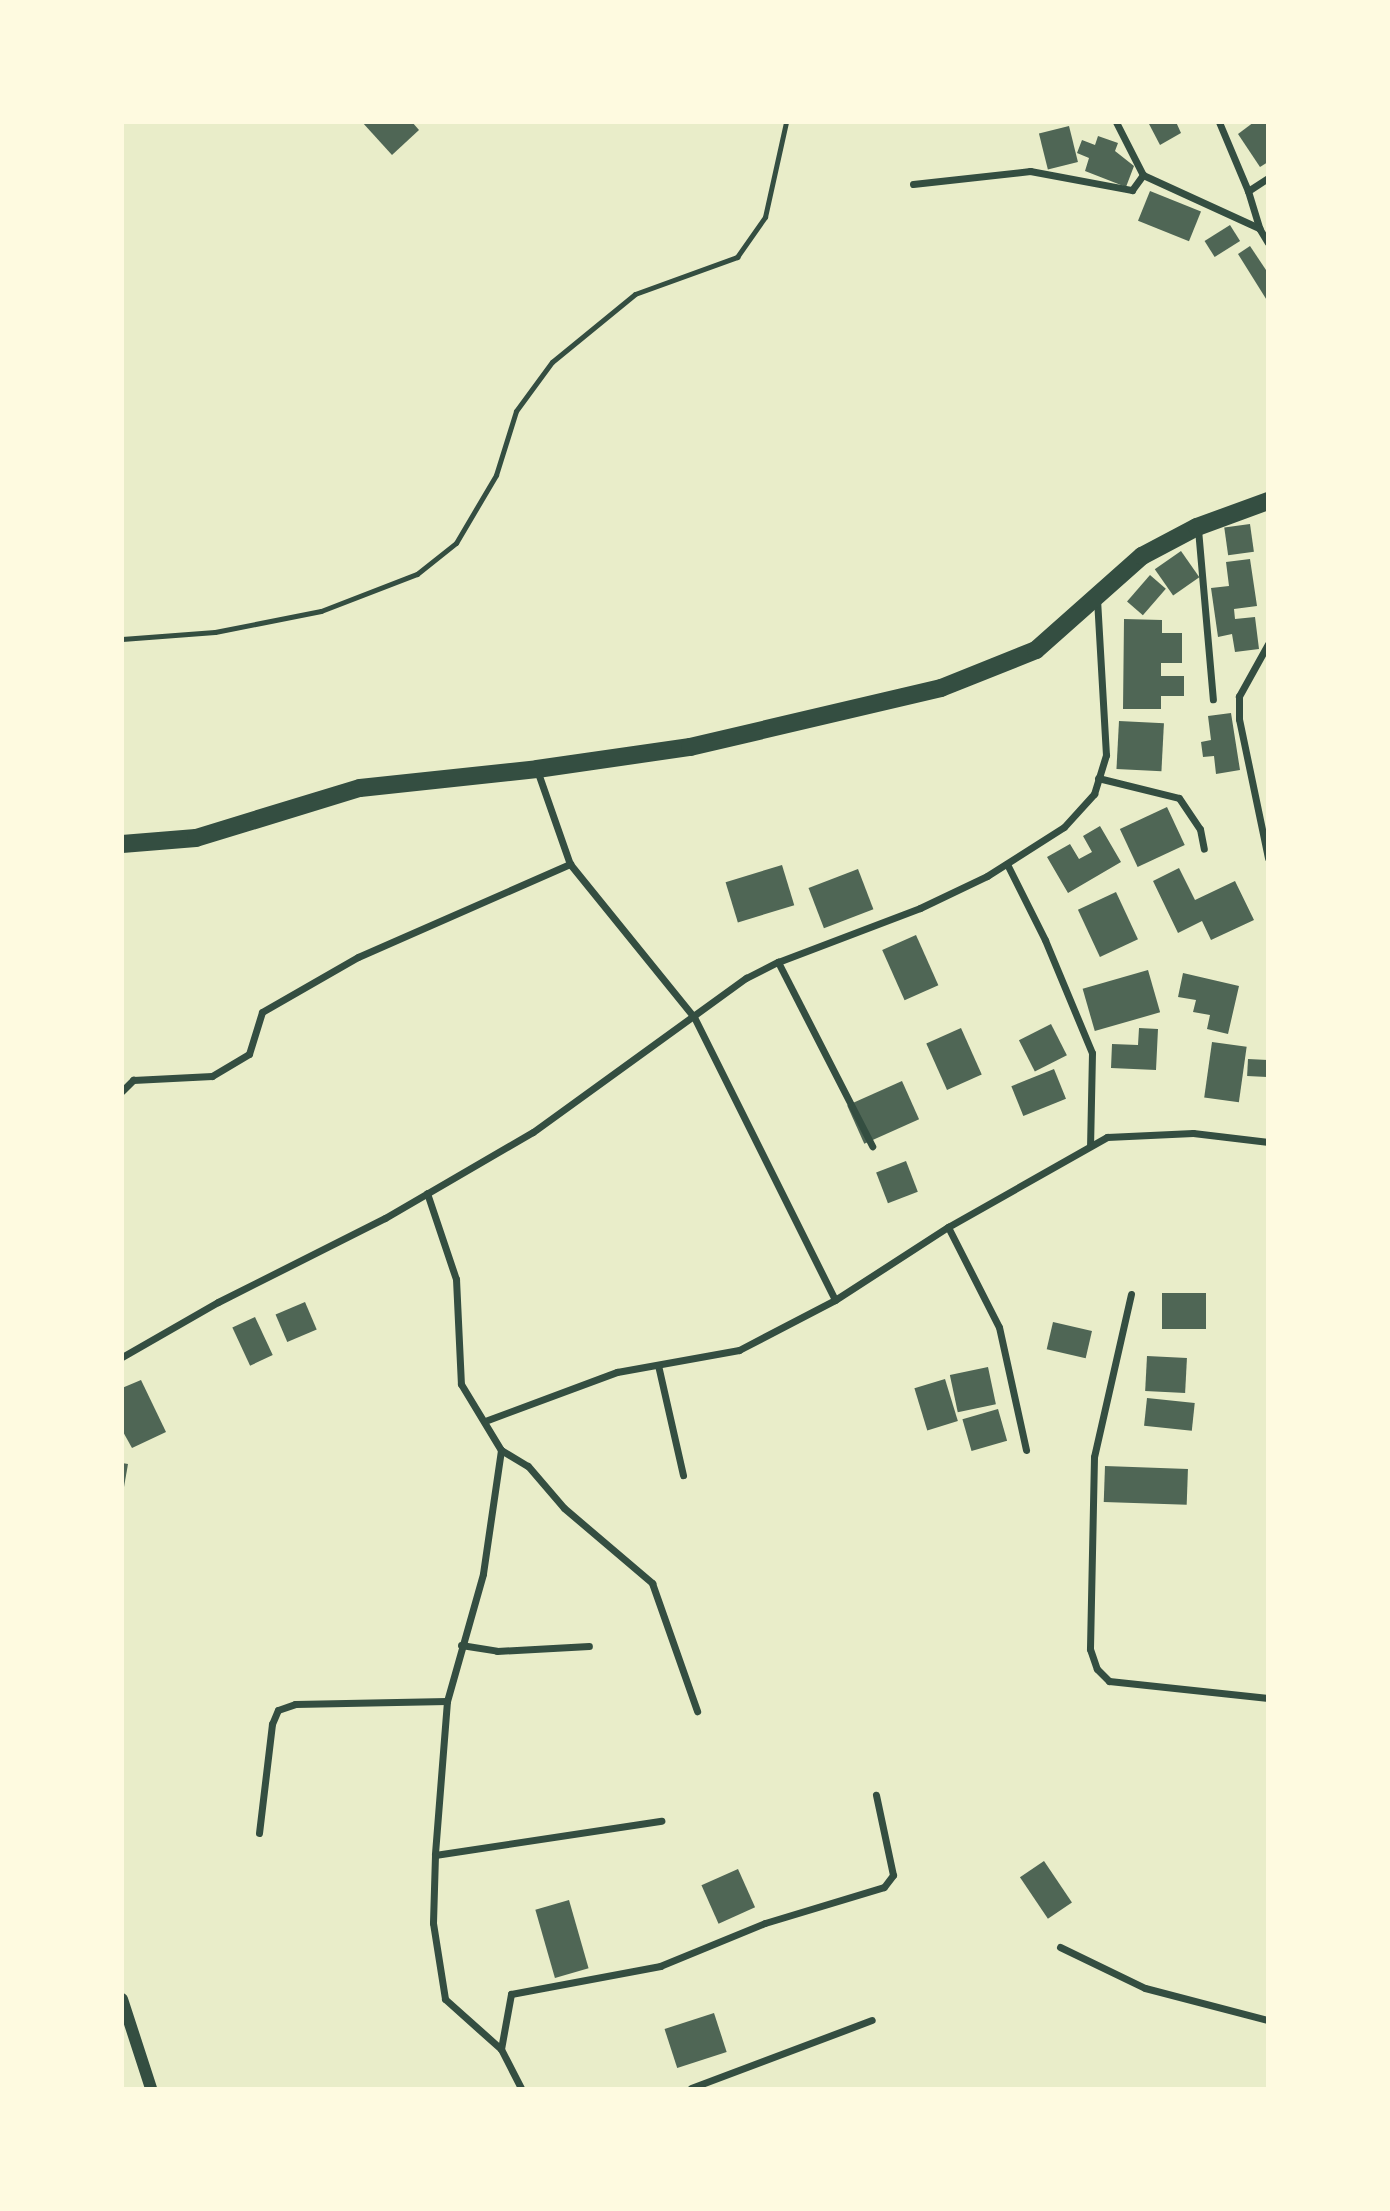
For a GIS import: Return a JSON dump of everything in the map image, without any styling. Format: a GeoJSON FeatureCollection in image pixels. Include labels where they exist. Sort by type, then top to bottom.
{"type":"FeatureCollection","features":[{"type":"Feature","properties":{"kind":"main road"},"geometry":{"type":"LineString","coordinates":[[122,844],[196,838],[360,788],[537,769],[690,747],[941,688],[1036,650],[1142,555],[1197,527],[1268,500]]}},
{"type":"Feature","properties":{"kind":"street"},"geometry":{"type":"LineString","coordinates":[[1116,122],[1143,174],[1259,228]]}},
{"type":"Feature","properties":{"kind":"street"},"geometry":{"type":"LineString","coordinates":[[1219,122],[1248,191],[1259,228],[1268,243]]}},
{"type":"Feature","properties":{"kind":"street"},"geometry":{"type":"LineString","coordinates":[[913,184],[1030,171],[1132,190],[1143,174]]}},
{"type":"Feature","properties":{"kind":"street"},"geometry":{"type":"LineString","coordinates":[[1248,191],[1268,178]]}},
{"type":"Feature","properties":{"kind":"street"},"geometry":{"type":"LineString","coordinates":[[1197,527],[1213,699]]}},
{"type":"Feature","properties":{"kind":"street"},"geometry":{"type":"LineString","coordinates":[[122,1357],[427,1193],[533,1132],[746,978],[778,962],[920,908],[1007,864],[1064,827],[1094,794],[1106,755],[1097,596]]}},
{"type":"Feature","properties":{"kind":"street"},"geometry":{"type":"LineString","coordinates":[[1268,644],[1239,696],[1239,719],[1268,858]]}},
{"type":"Feature","properties":{"kind":"street"},"geometry":{"type":"LineString","coordinates":[[537,769],[570,864],[694,1017],[835,1300]]}},
{"type":"Feature","properties":{"kind":"street"},"geometry":{"type":"LineString","coordinates":[[1098,778],[1179,798],[1200,829],[1204,849]]}},
{"type":"Feature","properties":{"kind":"street"},"geometry":{"type":"LineString","coordinates":[[122,1091],[133,1080],[212,1076],[249,1054],[262,1012],[358,957],[570,864]]}},
{"type":"Feature","properties":{"kind":"street"},"geometry":{"type":"LineString","coordinates":[[1007,864],[1045,940],[1092,1053],[1090,1145]]}},
{"type":"Feature","properties":{"kind":"street"},"geometry":{"type":"LineString","coordinates":[[778,962],[872,1146]]}},
{"type":"Feature","properties":{"kind":"street"},"geometry":{"type":"LineString","coordinates":[[485,1421],[573,1386],[617,1372],[739,1350],[835,1300],[948,1227],[1107,1137],[1194,1133],[1268,1142]]}},
{"type":"Feature","properties":{"kind":"street"},"geometry":{"type":"LineString","coordinates":[[427,1193],[456,1279],[461,1384],[501,1450],[528,1466],[564,1508],[652,1583],[697,1711]]}},
{"type":"Feature","properties":{"kind":"street"},"geometry":{"type":"LineString","coordinates":[[948,1227],[999,1327],[1026,1450]]}},
{"type":"Feature","properties":{"kind":"street"},"geometry":{"type":"LineString","coordinates":[[1132,1294],[1094,1457],[1090,1649],[1097,1670],[1109,1681],[1268,1698]]}},
{"type":"Feature","properties":{"kind":"street"},"geometry":{"type":"LineString","coordinates":[[658,1365],[683,1475]]}},
{"type":"Feature","properties":{"kind":"street"},"geometry":{"type":"LineString","coordinates":[[501,1450],[483,1574],[447,1701],[435,1855],[433,1923],[444,1999],[501,2049],[521,2088]]}},
{"type":"Feature","properties":{"kind":"street"},"geometry":{"type":"LineString","coordinates":[[461,1645],[497,1651],[589,1646]]}},
{"type":"Feature","properties":{"kind":"street"},"geometry":{"type":"LineString","coordinates":[[258,1833],[272,1724],[278,1710],[295,1704],[447,1701]]}},
{"type":"Feature","properties":{"kind":"street"},"geometry":{"type":"LineString","coordinates":[[501,2049],[511,1994],[660,1966],[765,1923],[884,1887],[893,1875],[876,1795]]}},
{"type":"Feature","properties":{"kind":"street"},"geometry":{"type":"LineString","coordinates":[[435,1855],[662,1821]]}},
{"type":"Feature","properties":{"kind":"street"},"geometry":{"type":"LineString","coordinates":[[1060,1947],[1145,1988],[1268,2020]]}},
{"type":"Feature","properties":{"kind":"street"},"geometry":{"type":"LineString","coordinates":[[123,2000],[151,2088]]}},
{"type":"Feature","properties":{"kind":"street"},"geometry":{"type":"LineString","coordinates":[[691,2088],[872,2020]]}},
{"type":"Feature","properties":{"kind":"lane"},"geometry":{"type":"LineString","coordinates":[[122,639],[215,632],[321,611],[417,574],[456,543],[496,475],[516,411],[552,362],[635,294],[737,257],[765,217],[786,122]]}},
{"type":"Feature","properties":{"kind":"building"},"geometry":{"type":"Polygon","coordinates":[[[362,122],[412,122],[419,130],[392,155],[362,122]]]}},
{"type":"Feature","properties":{"kind":"building"},"geometry":{"type":"Polygon","coordinates":[[[1148,122],[1176,122],[1181,133],[1160,145],[1148,122]]]}},
{"type":"Feature","properties":{"kind":"building"},"geometry":{"type":"Polygon","coordinates":[[[1254,122],[1268,122],[1268,162],[1260,167],[1238,134],[1254,122]]]}},
{"type":"Feature","properties":{"kind":"building"},"geometry":{"type":"Polygon","coordinates":[[[1069,126],[1078,162],[1048,169],[1039,133],[1069,126]]]}},
{"type":"Feature","properties":{"kind":"building"},"geometry":{"type":"Polygon","coordinates":[[[1098,136],[1118,143],[1115,151],[1134,166],[1126,187],[1085,171],[1089,158],[1077,153],[1082,140],[1095,145],[1098,136]]]}},
{"type":"Feature","properties":{"kind":"building"},"geometry":{"type":"Polygon","coordinates":[[[1150,191],[1201,212],[1189,241],[1138,221],[1150,191]]]}},
{"type":"Feature","properties":{"kind":"building"},"geometry":{"type":"Polygon","coordinates":[[[1230,225],[1240,241],[1215,257],[1205,241],[1230,225]]]}},
{"type":"Feature","properties":{"kind":"building"},"geometry":{"type":"Polygon","coordinates":[[[1250,246],[1268,273],[1268,302],[1238,254],[1250,246]]]}},
{"type":"Feature","properties":{"kind":"building"},"geometry":{"type":"Polygon","coordinates":[[[1250,524],[1254,552],[1228,555],[1224,528],[1250,524]]]}},
{"type":"Feature","properties":{"kind":"building"},"geometry":{"type":"Polygon","coordinates":[[[1181,551],[1199,577],[1173,596],[1155,569],[1181,551]]]}},
{"type":"Feature","properties":{"kind":"building"},"geometry":{"type":"Polygon","coordinates":[[[1250,559],[1257,606],[1234,609],[1235,619],[1255,617],[1259,649],[1235,652],[1232,634],[1218,637],[1211,588],[1229,586],[1226,562],[1250,559]]]}},
{"type":"Feature","properties":{"kind":"building"},"geometry":{"type":"Polygon","coordinates":[[[1150,575],[1166,589],[1143,615],[1127,601],[1150,575]]]}},
{"type":"Feature","properties":{"kind":"building"},"geometry":{"type":"Polygon","coordinates":[[[1124,619],[1162,620],[1162,633],[1182,633],[1182,663],[1161,663],[1161,676],[1184,676],[1184,696],[1161,696],[1161,709],[1123,709],[1124,619]]]}},
{"type":"Feature","properties":{"kind":"building"},"geometry":{"type":"Polygon","coordinates":[[[1231,713],[1240,770],[1216,774],[1214,756],[1203,757],[1201,742],[1211,740],[1208,716],[1231,713]]]}},
{"type":"Feature","properties":{"kind":"building"},"geometry":{"type":"Polygon","coordinates":[[[1119,721],[1164,723],[1161,771],[1116,769],[1119,721]]]}},
{"type":"Feature","properties":{"kind":"building"},"geometry":{"type":"Polygon","coordinates":[[[1167,807],[1185,845],[1138,867],[1120,829],[1167,807]]]}},
{"type":"Feature","properties":{"kind":"building"},"geometry":{"type":"Polygon","coordinates":[[[1100,826],[1121,862],[1068,893],[1047,857],[1070,844],[1079,859],[1092,852],[1083,836],[1100,826]]]}},
{"type":"Feature","properties":{"kind":"building"},"geometry":{"type":"Polygon","coordinates":[[[782,865],[794,905],[738,922],[726,882],[782,865]]]}},
{"type":"Feature","properties":{"kind":"building"},"geometry":{"type":"Polygon","coordinates":[[[1179,868],[1195,900],[1235,881],[1254,920],[1211,940],[1202,921],[1178,933],[1153,881],[1179,868]]]}},
{"type":"Feature","properties":{"kind":"building"},"geometry":{"type":"Polygon","coordinates":[[[858,869],[873,909],[824,928],[809,888],[858,869]]]}},
{"type":"Feature","properties":{"kind":"building"},"geometry":{"type":"Polygon","coordinates":[[[1116,892],[1138,939],[1100,957],[1078,910],[1116,892]]]}},
{"type":"Feature","properties":{"kind":"building"},"geometry":{"type":"Polygon","coordinates":[[[916,935],[938,985],[905,1000],[882,950],[916,935]]]}},
{"type":"Feature","properties":{"kind":"building"},"geometry":{"type":"Polygon","coordinates":[[[1148,970],[1160,1012],[1095,1031],[1083,989],[1148,970]]]}},
{"type":"Feature","properties":{"kind":"building"},"geometry":{"type":"Polygon","coordinates":[[[1183,973],[1239,986],[1228,1034],[1207,1029],[1210,1015],[1193,1012],[1196,1000],[1178,997],[1183,973]]]}},
{"type":"Feature","properties":{"kind":"building"},"geometry":{"type":"Polygon","coordinates":[[[1051,1024],[1067,1055],[1035,1072],[1019,1040],[1051,1024]]]}},
{"type":"Feature","properties":{"kind":"building"},"geometry":{"type":"Polygon","coordinates":[[[961,1028],[982,1075],[947,1090],[926,1043],[961,1028]]]}},
{"type":"Feature","properties":{"kind":"building"},"geometry":{"type":"Polygon","coordinates":[[[1139,1028],[1158,1029],[1156,1070],[1111,1068],[1112,1044],[1138,1045],[1139,1028]]]}},
{"type":"Feature","properties":{"kind":"building"},"geometry":{"type":"Polygon","coordinates":[[[1212,1042],[1247,1047],[1239,1102],[1204,1097],[1212,1042]]]}},
{"type":"Feature","properties":{"kind":"building"},"geometry":{"type":"Polygon","coordinates":[[[1248,1059],[1268,1060],[1267,1077],[1247,1076],[1248,1059]]]}},
{"type":"Feature","properties":{"kind":"building"},"geometry":{"type":"Polygon","coordinates":[[[1054,1069],[1066,1099],[1023,1116],[1011,1086],[1054,1069]]]}},
{"type":"Feature","properties":{"kind":"building"},"geometry":{"type":"Polygon","coordinates":[[[902,1081],[919,1119],[864,1144],[847,1105],[902,1081]]]}},
{"type":"Feature","properties":{"kind":"building"},"geometry":{"type":"Polygon","coordinates":[[[906,1161],[918,1192],[888,1203],[876,1172],[906,1161]]]}},
{"type":"Feature","properties":{"kind":"building"},"geometry":{"type":"Polygon","coordinates":[[[1162,1293],[1206,1293],[1206,1329],[1162,1329],[1162,1293]]]}},
{"type":"Feature","properties":{"kind":"building"},"geometry":{"type":"Polygon","coordinates":[[[305,1302],[317,1330],[287,1342],[276,1315],[305,1302]]]}},
{"type":"Feature","properties":{"kind":"building"},"geometry":{"type":"Polygon","coordinates":[[[255,1317],[273,1355],[250,1366],[232,1328],[255,1317]]]}},
{"type":"Feature","properties":{"kind":"building"},"geometry":{"type":"Polygon","coordinates":[[[1053,1322],[1092,1331],[1086,1358],[1047,1349],[1053,1322]]]}},
{"type":"Feature","properties":{"kind":"building"},"geometry":{"type":"Polygon","coordinates":[[[1147,1356],[1187,1358],[1185,1393],[1145,1391],[1147,1356]]]}},
{"type":"Feature","properties":{"kind":"building"},"geometry":{"type":"Polygon","coordinates":[[[988,1367],[996,1404],[958,1412],[950,1375],[988,1367]]]}},
{"type":"Feature","properties":{"kind":"building"},"geometry":{"type":"Polygon","coordinates":[[[945,1379],[958,1421],[927,1430],[914,1388],[945,1379]]]}},
{"type":"Feature","properties":{"kind":"building"},"geometry":{"type":"Polygon","coordinates":[[[141,1380],[166,1432],[132,1448],[122,1430],[122,1388],[141,1380]]]}},
{"type":"Feature","properties":{"kind":"building"},"geometry":{"type":"Polygon","coordinates":[[[1147,1398],[1195,1403],[1192,1431],[1144,1426],[1147,1398]]]}},
{"type":"Feature","properties":{"kind":"building"},"geometry":{"type":"Polygon","coordinates":[[[998,1409],[1007,1441],[972,1451],[962,1419],[998,1409]]]}},
{"type":"Feature","properties":{"kind":"building"},"geometry":{"type":"Polygon","coordinates":[[[122,1463],[128,1464],[124,1487],[122,1487],[122,1463]]]}},
{"type":"Feature","properties":{"kind":"building"},"geometry":{"type":"Polygon","coordinates":[[[1105,1466],[1188,1469],[1187,1505],[1104,1502],[1105,1466]]]}},
{"type":"Feature","properties":{"kind":"building"},"geometry":{"type":"Polygon","coordinates":[[[1044,1861],[1072,1902],[1048,1919],[1020,1877],[1044,1861]]]}},
{"type":"Feature","properties":{"kind":"building"},"geometry":{"type":"Polygon","coordinates":[[[738,1869],[755,1907],[719,1924],[701,1885],[738,1869]]]}},
{"type":"Feature","properties":{"kind":"building"},"geometry":{"type":"Polygon","coordinates":[[[569,1900],[589,1968],[555,1978],[535,1910],[569,1900]]]}},
{"type":"Feature","properties":{"kind":"building"},"geometry":{"type":"Polygon","coordinates":[[[714,2013],[727,2052],[677,2068],[665,2029],[714,2013]]]}}]}
